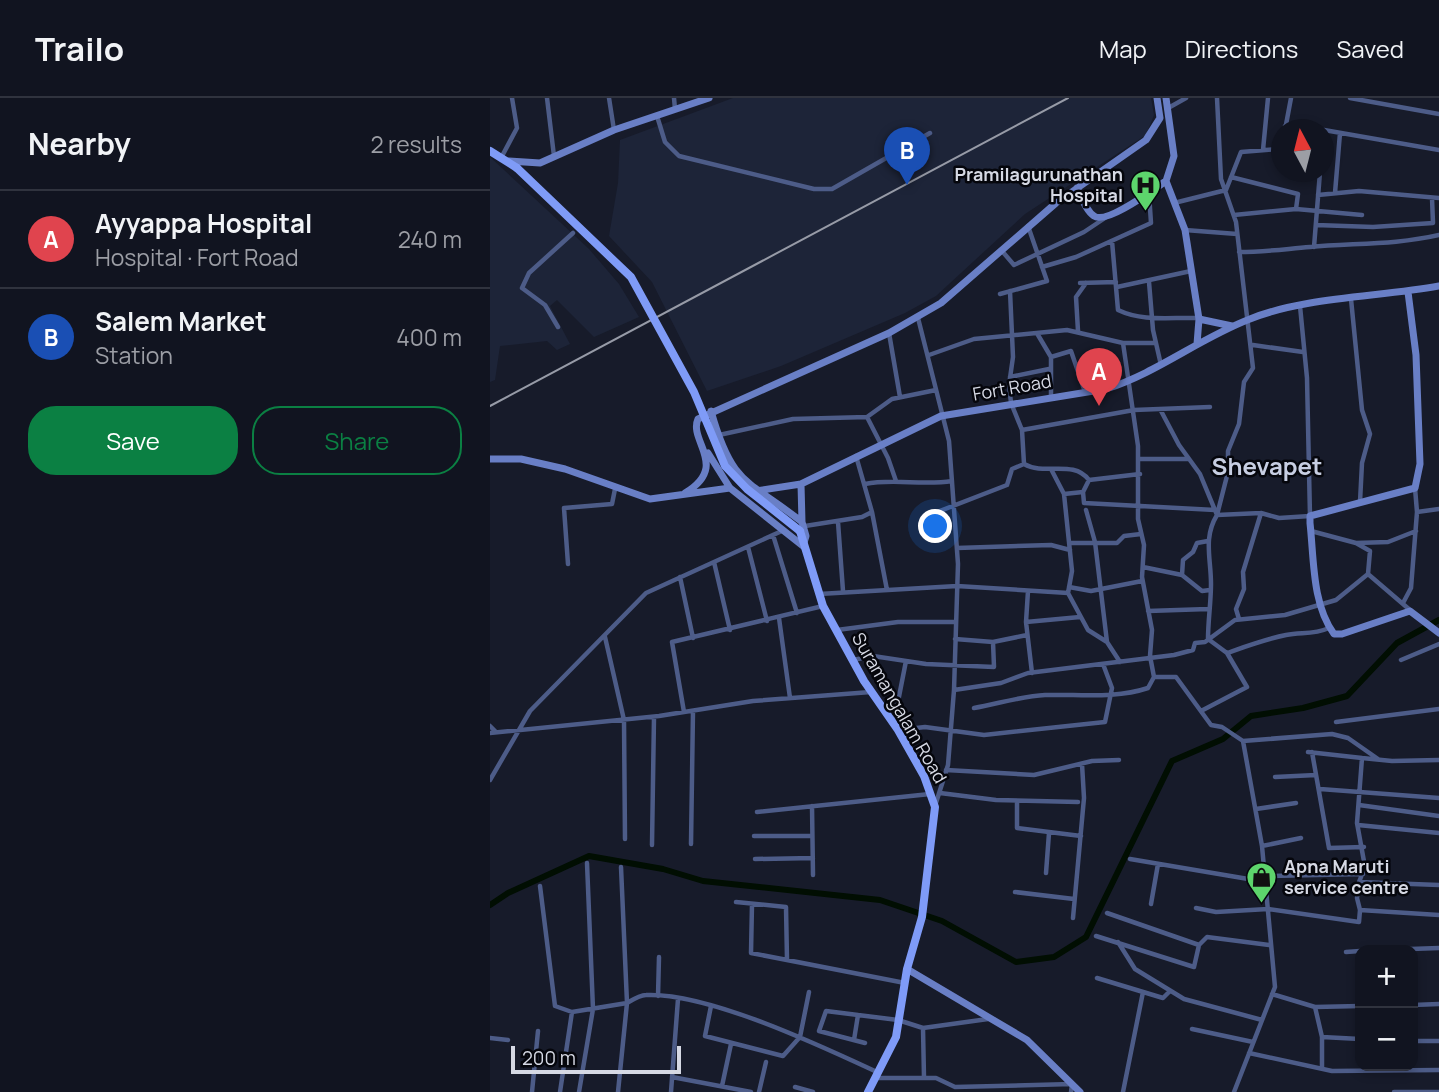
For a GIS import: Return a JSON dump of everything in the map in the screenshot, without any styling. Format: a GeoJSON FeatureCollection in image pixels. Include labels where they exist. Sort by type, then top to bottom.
{"type":"FeatureCollection","features":[{"type":"Feature","properties":{"kind":"main road","name":"Suramangalam Road"},"geometry":{"type":"LineString","coordinates":[[490,151],[515,170],[627,280],[690,393],[726,475],[801,528],[803,546],[823,606],[935,794],[929,872],[922,901],[922,917],[907,969],[896,1037],[868,1092]]}},
{"type":"Feature","properties":{"kind":"street"},"geometry":{"type":"LineString","coordinates":[[512,98],[517,128],[503,159],[525,164],[554,157],[614,130],[709,98]]}},
{"type":"Feature","properties":{"kind":"street"},"geometry":{"type":"LineString","coordinates":[[547,98],[554,157]]}},
{"type":"Feature","properties":{"kind":"street"},"geometry":{"type":"LineString","coordinates":[[609,98],[614,130]]}},
{"type":"Feature","properties":{"kind":"street"},"geometry":{"type":"LineString","coordinates":[[674,98],[675,109]]}},
{"type":"Feature","properties":{"kind":"street"},"geometry":{"type":"LineString","coordinates":[[803,546],[785,529],[730,488],[706,450],[696,422],[711,411],[889,333],[941,303],[1028,225],[1153,133],[1160,117],[1157,98]]}},
{"type":"Feature","properties":{"kind":"street"},"geometry":{"type":"LineString","coordinates":[[1166,98],[1170,107],[1174,156],[1166,181],[1185,230],[1199,318],[1197,344]]}},
{"type":"Feature","properties":{"kind":"street"},"geometry":{"type":"LineString","coordinates":[[1170,107],[1186,98]]}},
{"type":"Feature","properties":{"kind":"street"},"geometry":{"type":"LineString","coordinates":[[1208,639],[1209,528],[1228,472],[1228,451],[1239,424],[1244,382],[1253,368],[1250,318],[1234,215],[1221,179],[1217,98]]}},
{"type":"Feature","properties":{"kind":"street"},"geometry":{"type":"LineString","coordinates":[[1262,150],[1268,98]]}},
{"type":"Feature","properties":{"kind":"street"},"geometry":{"type":"LineString","coordinates":[[1287,119],[1292,98]]}},
{"type":"Feature","properties":{"kind":"street"},"geometry":{"type":"LineString","coordinates":[[1350,98],[1439,114]]}},
{"type":"Feature","properties":{"kind":"street"},"geometry":{"type":"LineString","coordinates":[[657,116],[665,142],[679,156],[814,189],[832,188],[930,133]]}},
{"type":"Feature","properties":{"kind":"street"},"geometry":{"type":"LineString","coordinates":[[1334,132],[1439,150]]}},
{"type":"Feature","properties":{"kind":"street"},"geometry":{"type":"LineString","coordinates":[[1335,193],[1340,133]]}},
{"type":"Feature","properties":{"kind":"street"},"geometry":{"type":"LineString","coordinates":[[1226,190],[1241,152],[1271,150]]}},
{"type":"Feature","properties":{"kind":"street"},"geometry":{"type":"LineString","coordinates":[[1231,177],[1298,194],[1296,209]]}},
{"type":"Feature","properties":{"kind":"street"},"geometry":{"type":"LineString","coordinates":[[1000,249],[1014,265],[1084,232],[1166,181]]}},
{"type":"Feature","properties":{"kind":"street"},"geometry":{"type":"LineString","coordinates":[[1314,247],[1319,182]]}},
{"type":"Feature","properties":{"kind":"street"},"geometry":{"type":"LineString","coordinates":[[1077,188],[1092,215],[1105,218]]}},
{"type":"Feature","properties":{"kind":"street"},"geometry":{"type":"LineString","coordinates":[[1173,203],[1226,190]]}},
{"type":"Feature","properties":{"kind":"street"},"geometry":{"type":"LineString","coordinates":[[1318,195],[1359,191],[1439,198]]}},
{"type":"Feature","properties":{"kind":"street"},"geometry":{"type":"LineString","coordinates":[[1042,267],[1076,257],[1151,223],[1149,192]]}},
{"type":"Feature","properties":{"kind":"street"},"geometry":{"type":"LineString","coordinates":[[1315,225],[1373,227],[1433,223],[1432,198]]}},
{"type":"Feature","properties":{"kind":"street"},"geometry":{"type":"LineString","coordinates":[[1234,215],[1296,209],[1363,215]]}},
{"type":"Feature","properties":{"kind":"street"},"geometry":{"type":"LineString","coordinates":[[1000,294],[1047,281],[1028,225]]}},
{"type":"Feature","properties":{"kind":"street"},"geometry":{"type":"LineString","coordinates":[[1185,230],[1237,234]]}},
{"type":"Feature","properties":{"kind":"street"},"geometry":{"type":"LineString","coordinates":[[558,327],[545,305],[522,288],[529,273],[573,233]]}},
{"type":"Feature","properties":{"kind":"street"},"geometry":{"type":"LineString","coordinates":[[1239,252],[1277,253],[1314,247],[1391,243],[1439,235]]}},
{"type":"Feature","properties":{"kind":"street"},"geometry":{"type":"LineString","coordinates":[[1112,240],[1118,310],[1131,316],[1151,319],[1166,316],[1199,318],[1232,326]]}},
{"type":"Feature","properties":{"kind":"street"},"geometry":{"type":"LineString","coordinates":[[1078,331],[1076,297],[1083,283],[1117,285],[1149,282],[1191,271]]}},
{"type":"Feature","properties":{"kind":"street"},"geometry":{"type":"LineString","coordinates":[[1149,282],[1151,319],[1161,365]]}},
{"type":"Feature","properties":{"kind":"street","name":"Fort Road"},"geometry":{"type":"LineString","coordinates":[[756,491],[801,484],[941,416],[1085,392],[1130,381],[1250,318],[1300,306],[1439,286]]}},
{"type":"Feature","properties":{"kind":"street"},"geometry":{"type":"LineString","coordinates":[[1010,291],[1013,337],[1011,403],[1022,430],[1024,464]]}},
{"type":"Feature","properties":{"kind":"street"},"geometry":{"type":"LineString","coordinates":[[1403,603],[1411,588],[1417,512],[1415,488],[1420,464],[1416,355],[1408,292]]}},
{"type":"Feature","properties":{"kind":"street"},"geometry":{"type":"LineString","coordinates":[[1351,299],[1362,410],[1370,434],[1362,463],[1360,503]]}},
{"type":"Feature","properties":{"kind":"street"},"geometry":{"type":"LineString","coordinates":[[1300,306],[1311,531],[1320,605],[1334,634],[1342,634],[1410,611]]}},
{"type":"Feature","properties":{"kind":"street"},"geometry":{"type":"LineString","coordinates":[[918,318],[949,441],[957,548],[954,690],[946,770],[935,794]]}},
{"type":"Feature","properties":{"kind":"street"},"geometry":{"type":"LineString","coordinates":[[929,355],[974,339],[1078,331],[1084,336],[1123,344],[1155,343]]}},
{"type":"Feature","properties":{"kind":"street"},"geometry":{"type":"LineString","coordinates":[[889,333],[900,397]]}},
{"type":"Feature","properties":{"kind":"street"},"geometry":{"type":"LineString","coordinates":[[1038,335],[1051,357],[1051,397]]}},
{"type":"Feature","properties":{"kind":"street"},"geometry":{"type":"LineString","coordinates":[[974,708],[1042,695],[1111,695],[1148,688],[1154,677],[1150,656],[1152,631],[1142,581],[1139,459],[1123,344]]}},
{"type":"Feature","properties":{"kind":"street"},"geometry":{"type":"LineString","coordinates":[[1252,345],[1303,352]]}},
{"type":"Feature","properties":{"kind":"street"},"geometry":{"type":"LineString","coordinates":[[1051,357],[1071,351],[1085,392]]}},
{"type":"Feature","properties":{"kind":"street"},"geometry":{"type":"LineString","coordinates":[[1010,377],[1049,369]]}},
{"type":"Feature","properties":{"kind":"street"},"geometry":{"type":"LineString","coordinates":[[718,436],[793,419],[867,417],[892,399],[936,390]]}},
{"type":"Feature","properties":{"kind":"street"},"geometry":{"type":"LineString","coordinates":[[1022,430],[1133,410],[1210,407]]}},
{"type":"Feature","properties":{"kind":"street"},"geometry":{"type":"LineString","coordinates":[[1160,409],[1190,458],[1216,513]]}},
{"type":"Feature","properties":{"kind":"street"},"geometry":{"type":"LineString","coordinates":[[711,411],[718,436],[735,472],[801,528],[838,522],[872,512]]}},
{"type":"Feature","properties":{"kind":"street"},"geometry":{"type":"LineString","coordinates":[[867,417],[888,458],[896,481]]}},
{"type":"Feature","properties":{"kind":"street"},"geometry":{"type":"LineString","coordinates":[[685,493],[701,480],[705,471],[706,450]]}},
{"type":"Feature","properties":{"kind":"street"},"geometry":{"type":"LineString","coordinates":[[856,456],[872,512],[887,590]]}},
{"type":"Feature","properties":{"kind":"street"},"geometry":{"type":"LineString","coordinates":[[1139,459],[1190,458]]}},
{"type":"Feature","properties":{"kind":"street"},"geometry":{"type":"LineString","coordinates":[[490,459],[521,459],[565,469],[615,489],[650,499],[730,488]]}},
{"type":"Feature","properties":{"kind":"street"},"geometry":{"type":"LineString","coordinates":[[927,516],[1007,485],[1012,469],[1024,464],[1034,469],[1067,468],[1084,474],[1089,480]]}},
{"type":"Feature","properties":{"kind":"street"},"geometry":{"type":"LineString","coordinates":[[1051,469],[1064,494],[1072,571],[1068,590],[1088,630],[1107,642],[1120,662]]}},
{"type":"Feature","properties":{"kind":"street"},"geometry":{"type":"LineString","coordinates":[[1089,480],[1140,474]]}},
{"type":"Feature","properties":{"kind":"street"},"geometry":{"type":"LineString","coordinates":[[1089,480],[1083,492],[1084,503],[1216,513],[1261,513],[1279,518],[1310,516],[1415,488]]}},
{"type":"Feature","properties":{"kind":"street"},"geometry":{"type":"LineString","coordinates":[[865,484],[896,481],[928,485],[952,481]]}},
{"type":"Feature","properties":{"kind":"street"},"geometry":{"type":"LineString","coordinates":[[801,484],[801,528]]}},
{"type":"Feature","properties":{"kind":"street"},"geometry":{"type":"LineString","coordinates":[[568,564],[564,508],[612,504],[615,489]]}},
{"type":"Feature","properties":{"kind":"street"},"geometry":{"type":"LineString","coordinates":[[1064,494],[1083,492]]}},
{"type":"Feature","properties":{"kind":"street"},"geometry":{"type":"LineString","coordinates":[[1417,512],[1439,509]]}},
{"type":"Feature","properties":{"kind":"street"},"geometry":{"type":"LineString","coordinates":[[1086,510],[1095,542],[1107,642]]}},
{"type":"Feature","properties":{"kind":"street"},"geometry":{"type":"LineString","coordinates":[[1239,620],[1236,609],[1244,589],[1243,572],[1261,513]]}},
{"type":"Feature","properties":{"kind":"street"},"geometry":{"type":"LineString","coordinates":[[838,522],[843,591]]}},
{"type":"Feature","properties":{"kind":"street"},"geometry":{"type":"LineString","coordinates":[[490,780],[530,711],[646,593],[785,529]]}},
{"type":"Feature","properties":{"kind":"street"},"geometry":{"type":"LineString","coordinates":[[954,690],[971,690],[1031,673],[1183,653],[1193,650],[1195,643],[1208,639],[1239,620],[1285,615],[1336,600],[1368,574],[1370,551],[1356,543],[1311,531]]}},
{"type":"Feature","properties":{"kind":"street"},"geometry":{"type":"LineString","coordinates":[[1356,543],[1388,542],[1416,531]]}},
{"type":"Feature","properties":{"kind":"street"},"geometry":{"type":"LineString","coordinates":[[1069,543],[1116,542],[1124,536],[1141,534]]}},
{"type":"Feature","properties":{"kind":"street"},"geometry":{"type":"LineString","coordinates":[[773,535],[797,613]]}},
{"type":"Feature","properties":{"kind":"street"},"geometry":{"type":"LineString","coordinates":[[1182,575],[1183,560],[1193,552],[1197,543],[1208,541]]}},
{"type":"Feature","properties":{"kind":"street"},"geometry":{"type":"LineString","coordinates":[[957,548],[1051,545],[1070,550]]}},
{"type":"Feature","properties":{"kind":"street"},"geometry":{"type":"LineString","coordinates":[[748,547],[767,621]]}},
{"type":"Feature","properties":{"kind":"street"},"geometry":{"type":"LineString","coordinates":[[715,562],[730,630]]}},
{"type":"Feature","properties":{"kind":"street"},"geometry":{"type":"LineString","coordinates":[[1143,567],[1182,575],[1192,586],[1202,591],[1210,590]]}},
{"type":"Feature","properties":{"kind":"street"},"geometry":{"type":"LineString","coordinates":[[1368,574],[1439,633]]}},
{"type":"Feature","properties":{"kind":"street"},"geometry":{"type":"LineString","coordinates":[[680,577],[693,638]]}},
{"type":"Feature","properties":{"kind":"street"},"geometry":{"type":"LineString","coordinates":[[818,594],[957,586],[1028,591],[1091,591],[1142,581]]}},
{"type":"Feature","properties":{"kind":"street"},"geometry":{"type":"LineString","coordinates":[[1028,591],[1026,622],[1031,673]]}},
{"type":"Feature","properties":{"kind":"street"},"geometry":{"type":"LineString","coordinates":[[684,712],[672,642],[823,606]]}},
{"type":"Feature","properties":{"kind":"street"},"geometry":{"type":"LineString","coordinates":[[1148,611],[1208,609]]}},
{"type":"Feature","properties":{"kind":"street"},"geometry":{"type":"LineString","coordinates":[[1026,622],[1080,617]]}},
{"type":"Feature","properties":{"kind":"street"},"geometry":{"type":"LineString","coordinates":[[779,618],[790,698]]}},
{"type":"Feature","properties":{"kind":"street"},"geometry":{"type":"LineString","coordinates":[[837,630],[898,622],[955,622]]}},
{"type":"Feature","properties":{"kind":"street"},"geometry":{"type":"LineString","coordinates":[[1227,653],[1263,641],[1289,635],[1312,635],[1329,628]]}},
{"type":"Feature","properties":{"kind":"street"},"geometry":{"type":"LineString","coordinates":[[955,639],[993,642],[1027,635]]}},
{"type":"Feature","properties":{"kind":"street"},"geometry":{"type":"LineString","coordinates":[[605,637],[624,720],[625,839]]}},
{"type":"Feature","properties":{"kind":"street"},"geometry":{"type":"LineString","coordinates":[[1201,712],[1247,687],[1227,653],[1208,639]]}},
{"type":"Feature","properties":{"kind":"street"},"geometry":{"type":"LineString","coordinates":[[853,660],[873,656],[994,667],[993,642]]}},
{"type":"Feature","properties":{"kind":"street"},"geometry":{"type":"LineString","coordinates":[[1401,660],[1439,645]]}},
{"type":"Feature","properties":{"kind":"street"},"geometry":{"type":"LineString","coordinates":[[906,661],[896,727],[925,727],[984,735],[1105,722],[1112,688],[1103,664]]}},
{"type":"Feature","properties":{"kind":"street"},"geometry":{"type":"LineString","coordinates":[[1154,677],[1176,677],[1210,725],[1222,726],[1243,741],[1332,734],[1348,738],[1379,760]]}},
{"type":"Feature","properties":{"kind":"street"},"geometry":{"type":"LineString","coordinates":[[490,726],[492,732],[519,731],[654,717],[790,698],[872,692]]}},
{"type":"Feature","properties":{"kind":"street"},"geometry":{"type":"LineString","coordinates":[[1336,722],[1439,709]]}},
{"type":"Feature","properties":{"kind":"street"},"geometry":{"type":"LineString","coordinates":[[691,844],[693,711]]}},
{"type":"Feature","properties":{"kind":"street"},"geometry":{"type":"LineString","coordinates":[[652,845],[654,717]]}},
{"type":"Feature","properties":{"kind":"street"},"geometry":{"type":"LineString","coordinates":[[1234,1092],[1275,987],[1269,945],[1262,846],[1243,741]]}},
{"type":"Feature","properties":{"kind":"street"},"geometry":{"type":"LineString","coordinates":[[1364,847],[1329,848],[1320,789],[1310,752],[1379,760],[1439,760]]}},
{"type":"Feature","properties":{"kind":"street"},"geometry":{"type":"LineString","coordinates":[[1196,908],[1216,912],[1268,909],[1359,922],[1357,898],[1365,867],[1364,847],[1358,825],[1362,758]]}},
{"type":"Feature","properties":{"kind":"street"},"geometry":{"type":"LineString","coordinates":[[946,770],[1034,775],[1082,764],[1119,760]]}},
{"type":"Feature","properties":{"kind":"street"},"geometry":{"type":"LineString","coordinates":[[1073,918],[1084,797],[1082,764]]}},
{"type":"Feature","properties":{"kind":"street"},"geometry":{"type":"LineString","coordinates":[[1275,777],[1316,775]]}},
{"type":"Feature","properties":{"kind":"street"},"geometry":{"type":"LineString","coordinates":[[1320,789],[1439,798]]}},
{"type":"Feature","properties":{"kind":"street"},"geometry":{"type":"LineString","coordinates":[[757,812],[935,794],[1017,802],[1078,802]]}},
{"type":"Feature","properties":{"kind":"street"},"geometry":{"type":"LineString","coordinates":[[1017,802],[1017,828],[1081,836]]}},
{"type":"Feature","properties":{"kind":"street"},"geometry":{"type":"LineString","coordinates":[[1256,809],[1296,803]]}},
{"type":"Feature","properties":{"kind":"street"},"geometry":{"type":"LineString","coordinates":[[1359,805],[1439,816]]}},
{"type":"Feature","properties":{"kind":"street"},"geometry":{"type":"LineString","coordinates":[[812,806],[813,875]]}},
{"type":"Feature","properties":{"kind":"street"},"geometry":{"type":"LineString","coordinates":[[1358,825],[1439,833]]}},
{"type":"Feature","properties":{"kind":"street"},"geometry":{"type":"LineString","coordinates":[[1046,873],[1049,832]]}},
{"type":"Feature","properties":{"kind":"street"},"geometry":{"type":"LineString","coordinates":[[754,836],[812,836]]}},
{"type":"Feature","properties":{"kind":"street"},"geometry":{"type":"LineString","coordinates":[[1262,846],[1301,838]]}},
{"type":"Feature","properties":{"kind":"street"},"geometry":{"type":"LineString","coordinates":[[755,859],[813,858]]}},
{"type":"Feature","properties":{"kind":"street"},"geometry":{"type":"LineString","coordinates":[[1130,859],[1266,879],[1363,874]]}},
{"type":"Feature","properties":{"kind":"street"},"geometry":{"type":"LineString","coordinates":[[579,1092],[593,1009],[587,863]]}},
{"type":"Feature","properties":{"kind":"street"},"geometry":{"type":"LineString","coordinates":[[1151,904],[1158,864]]}},
{"type":"Feature","properties":{"kind":"street"},"geometry":{"type":"LineString","coordinates":[[618,1092],[626,1003],[621,867]]}},
{"type":"Feature","properties":{"kind":"street"},"geometry":{"type":"LineString","coordinates":[[1359,882],[1439,885]]}},
{"type":"Feature","properties":{"kind":"street"},"geometry":{"type":"LineString","coordinates":[[540,886],[555,1006],[572,1012],[626,1003],[644,994],[678,999],[711,1006],[800,1037],[879,1075],[936,1077],[955,1087],[1072,1088]]}},
{"type":"Feature","properties":{"kind":"street"},"geometry":{"type":"LineString","coordinates":[[1016,892],[1074,899]]}},
{"type":"Feature","properties":{"kind":"street"},"geometry":{"type":"LineString","coordinates":[[736,902],[786,907],[787,960]]}},
{"type":"Feature","properties":{"kind":"street"},"geometry":{"type":"LineString","coordinates":[[752,904],[751,953],[905,983]]}},
{"type":"Feature","properties":{"kind":"street"},"geometry":{"type":"LineString","coordinates":[[1360,909],[1439,915]]}},
{"type":"Feature","properties":{"kind":"street"},"geometry":{"type":"LineString","coordinates":[[1107,913],[1199,945]]}},
{"type":"Feature","properties":{"kind":"street"},"geometry":{"type":"LineString","coordinates":[[1096,936],[1194,967],[1199,945],[1207,937],[1269,945]]}},
{"type":"Feature","properties":{"kind":"street"},"geometry":{"type":"LineString","coordinates":[[1118,942],[1135,969],[1184,999],[1262,1020]]}},
{"type":"Feature","properties":{"kind":"street"},"geometry":{"type":"LineString","coordinates":[[1418,949],[1439,948]]}},
{"type":"Feature","properties":{"kind":"street"},"geometry":{"type":"LineString","coordinates":[[1346,952],[1355,951]]}},
{"type":"Feature","properties":{"kind":"street"},"geometry":{"type":"LineString","coordinates":[[658,996],[659,957]]}},
{"type":"Feature","properties":{"kind":"street"},"geometry":{"type":"LineString","coordinates":[[907,969],[1027,1041],[1072,1088],[1080,1092]]}},
{"type":"Feature","properties":{"kind":"street"},"geometry":{"type":"LineString","coordinates":[[1097,978],[1163,998],[1170,991]]}},
{"type":"Feature","properties":{"kind":"street"},"geometry":{"type":"LineString","coordinates":[[711,1006],[705,1036],[783,1056],[800,1037],[809,992]]}},
{"type":"Feature","properties":{"kind":"street"},"geometry":{"type":"LineString","coordinates":[[1123,1092],[1143,992]]}},
{"type":"Feature","properties":{"kind":"street"},"geometry":{"type":"LineString","coordinates":[[1272,994],[1315,1007],[1355,1006]]}},
{"type":"Feature","properties":{"kind":"street"},"geometry":{"type":"LineString","coordinates":[[671,1092],[678,999]]}},
{"type":"Feature","properties":{"kind":"street"},"geometry":{"type":"LineString","coordinates":[[1418,1004],[1439,1004]]}},
{"type":"Feature","properties":{"kind":"street"},"geometry":{"type":"LineString","coordinates":[[1315,1007],[1322,1037],[1322,1068]]}},
{"type":"Feature","properties":{"kind":"street"},"geometry":{"type":"LineString","coordinates":[[865,1044],[819,1031],[826,1011],[898,1020],[923,1028],[990,1018]]}},
{"type":"Feature","properties":{"kind":"street"},"geometry":{"type":"LineString","coordinates":[[560,1092],[572,1012]]}},
{"type":"Feature","properties":{"kind":"street"},"geometry":{"type":"LineString","coordinates":[[854,1040],[858,1015]]}},
{"type":"Feature","properties":{"kind":"street"},"geometry":{"type":"LineString","coordinates":[[923,1028],[924,1078]]}},
{"type":"Feature","properties":{"kind":"street"},"geometry":{"type":"LineString","coordinates":[[1192,1029],[1253,1042]]}},
{"type":"Feature","properties":{"kind":"street"},"geometry":{"type":"LineString","coordinates":[[532,1092],[538,1031]]}},
{"type":"Feature","properties":{"kind":"street"},"geometry":{"type":"LineString","coordinates":[[1322,1037],[1355,1039]]}},
{"type":"Feature","properties":{"kind":"street"},"geometry":{"type":"LineString","coordinates":[[490,1039],[508,1040]]}},
{"type":"Feature","properties":{"kind":"street"},"geometry":{"type":"LineString","coordinates":[[1418,1041],[1439,1041]]}},
{"type":"Feature","properties":{"kind":"street"},"geometry":{"type":"LineString","coordinates":[[722,1086],[731,1044]]}},
{"type":"Feature","properties":{"kind":"street"},"geometry":{"type":"LineString","coordinates":[[1249,1053],[1332,1071],[1439,1070]]}},
{"type":"Feature","properties":{"kind":"street"},"geometry":{"type":"LineString","coordinates":[[759,1092],[766,1062]]}},
{"type":"Feature","properties":{"kind":"street"},"geometry":{"type":"LineString","coordinates":[[672,1077],[751,1092]]}},
{"type":"Feature","properties":{"kind":"street"},"geometry":{"type":"LineString","coordinates":[[795,1087],[813,1092]]}},
{"type":"Feature","properties":{"kind":"street"},"geometry":{"type":"LineString","coordinates":[[1395,1092],[1439,1092]]}},
{"type":"Feature","properties":{"kind":"shaded area"},"geometry":{"type":"Polygon","coordinates":[[[733,98],[1151,98],[1154,115],[1146,135],[1025,214],[936,296],[905,313],[781,366],[707,391],[652,282],[609,236],[618,183],[620,140],[733,98]]]}},
{"type":"Feature","properties":{"kind":"shaded area"},"geometry":{"type":"Polygon","coordinates":[[[490,157],[589,249],[619,284],[639,317],[594,337],[557,300],[550,306],[570,344],[557,350],[547,341],[500,346],[495,380],[490,382],[490,157]]]}},
{"type":"Feature","properties":{"kind":"waterway"},"geometry":{"type":"LineString","coordinates":[[490,905],[508,893],[589,856],[663,869],[703,881],[880,900],[942,921],[1016,962],[1054,957],[1086,937],[1172,761],[1223,739],[1251,716],[1303,708],[1347,696],[1397,643],[1439,620]]}},
{"type":"Feature","properties":{"kind":"railway"},"geometry":{"type":"LineString","coordinates":[[490,406],[1068,98]]}},
{"type":"Feature","properties":{"kind":"place","name":"Salem Market"},"geometry":{"type":"Point","coordinates":[907,185]}},
{"type":"Feature","properties":{"kind":"place","name":"Pramilagurunathan Hospital"},"geometry":{"type":"Point","coordinates":[1146,212]}},
{"type":"Feature","properties":{"kind":"place","name":"Ayyappa Hospital"},"geometry":{"type":"Point","coordinates":[1099,406]}},
{"type":"Feature","properties":{"kind":"place","name":"Apna Maruti service centre"},"geometry":{"type":"Point","coordinates":[1261,904]}},
{"type":"Feature","properties":{"kind":"district","name":"Shevapet"},"geometry":{"type":"Point","coordinates":[1267,467]}}]}
